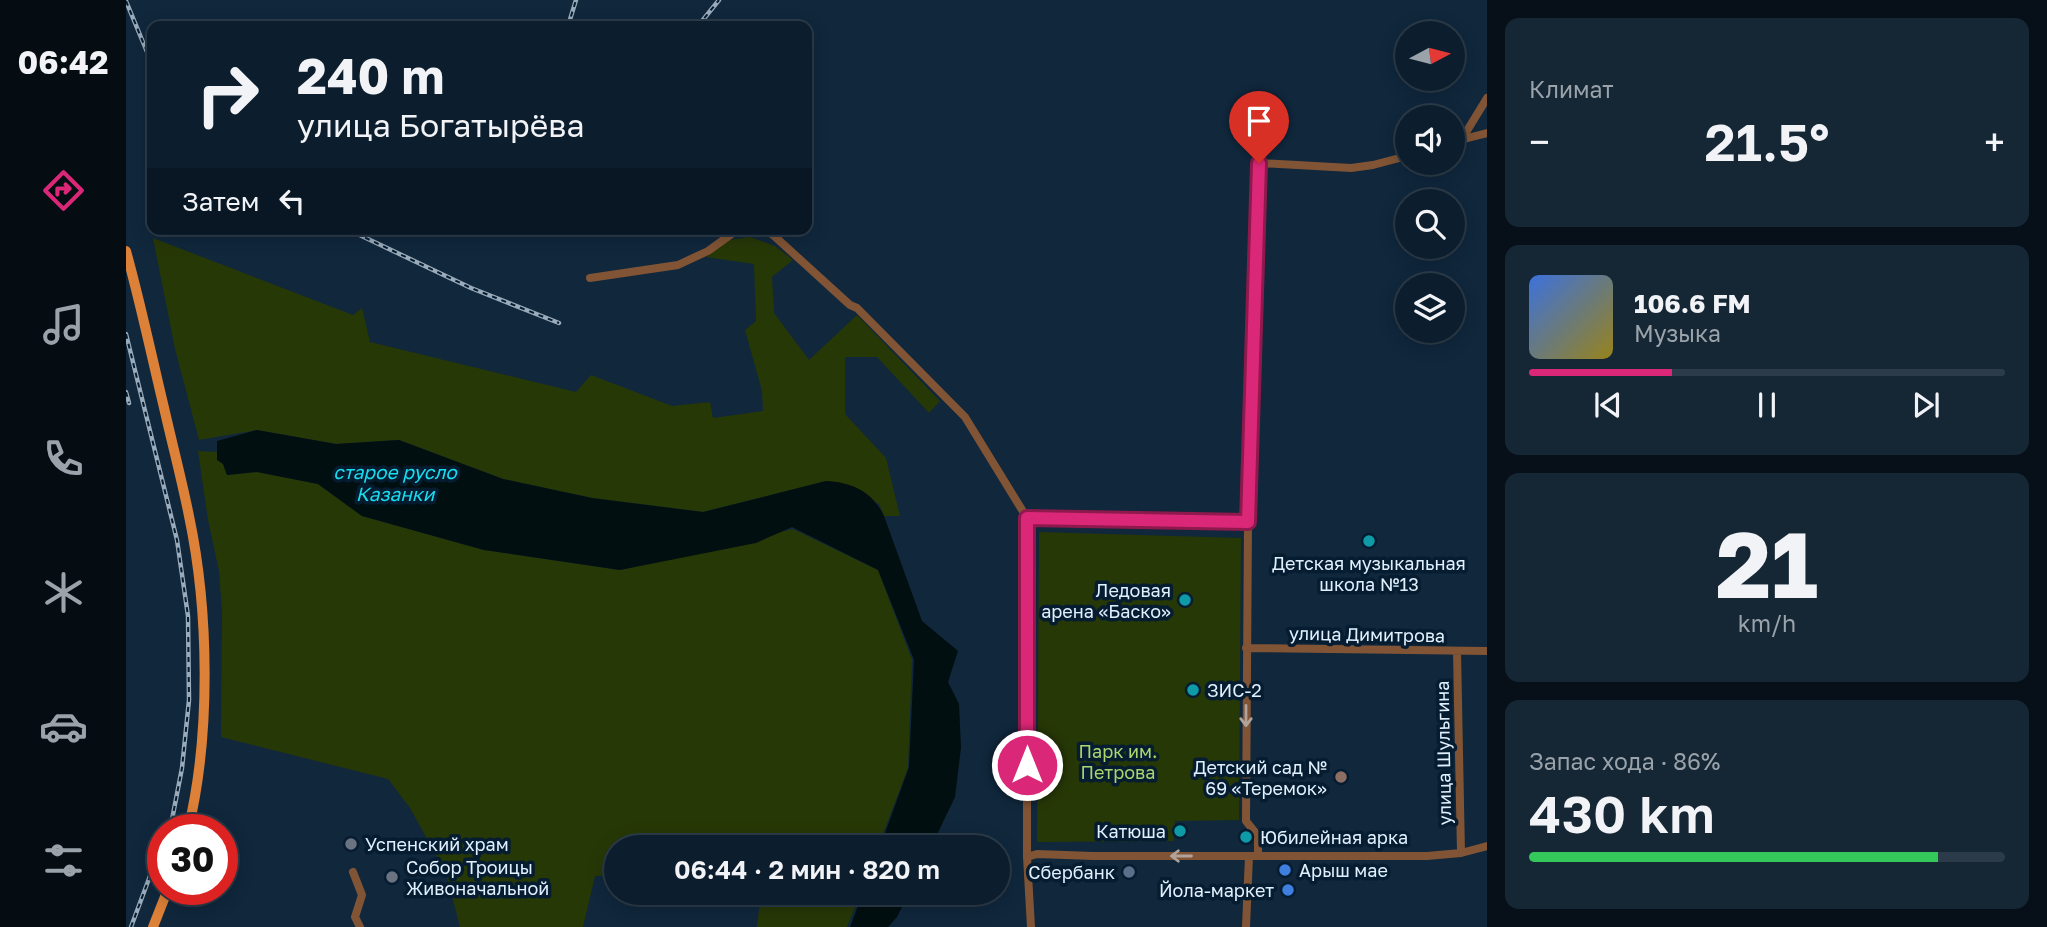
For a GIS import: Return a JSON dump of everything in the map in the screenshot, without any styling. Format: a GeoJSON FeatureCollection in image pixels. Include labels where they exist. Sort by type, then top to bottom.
{"type":"FeatureCollection","features":[{"type":"Feature","properties":{"kind":"main road"},"geometry":{"type":"LineString","coordinates":[[126,251],[190,518],[199,579],[203,705],[191,814]]}},
{"type":"Feature","properties":{"kind":"main road"},"geometry":{"type":"LineString","coordinates":[[153,927],[162,905]]}},
{"type":"Feature","properties":{"kind":"street"},"geometry":{"type":"LineString","coordinates":[[1465,134],[1487,98]]}},
{"type":"Feature","properties":{"kind":"street"},"geometry":{"type":"LineString","coordinates":[[1465,138],[1487,133]]}},
{"type":"Feature","properties":{"kind":"street"},"geometry":{"type":"LineString","coordinates":[[1247,927],[1253,856],[1258,836],[1246,821],[1246,648],[1259,163],[1350,167],[1395,159]]}},
{"type":"Feature","properties":{"kind":"street"},"geometry":{"type":"LineString","coordinates":[[590,278],[678,265],[708,251],[730,235]]}},
{"type":"Feature","properties":{"kind":"street"},"geometry":{"type":"LineString","coordinates":[[773,235],[857,309],[965,417],[1027,518],[1027,857],[1031,927]]}},
{"type":"Feature","properties":{"kind":"street"},"geometry":{"type":"LineString","coordinates":[[1027,518],[1248,522]]}},
{"type":"Feature","properties":{"kind":"street","name":"улица Димитрова"},"geometry":{"type":"LineString","coordinates":[[1246,648],[1487,651]]}},
{"type":"Feature","properties":{"kind":"street","name":"улица Шульгина"},"geometry":{"type":"LineString","coordinates":[[1457,651],[1461,853]]}},
{"type":"Feature","properties":{"kind":"street"},"geometry":{"type":"LineString","coordinates":[[1027,857],[1037,854],[1427,856],[1461,853],[1487,846]]}},
{"type":"Feature","properties":{"kind":"street"},"geometry":{"type":"LineString","coordinates":[[353,872],[362,895],[355,917],[360,927]]}},
{"type":"Feature","properties":{"kind":"green space"},"geometry":{"type":"Polygon","coordinates":[[[750,237],[775,246],[793,260],[772,277],[774,313],[809,360],[857,315],[940,401],[929,413],[877,357],[845,357],[845,414],[886,458],[900,516],[884,516],[879,504],[826,481],[703,512],[592,498],[503,479],[399,440],[336,444],[257,430],[199,440],[175,349],[153,238],[353,315],[362,308],[370,342],[576,392],[591,375],[672,406],[710,402],[713,418],[763,411],[762,391],[745,330],[756,321],[754,264],[706,257],[729,240],[750,237]]]}},
{"type":"Feature","properties":{"kind":"green space"},"geometry":{"type":"Polygon","coordinates":[[[198,451],[218,452],[217,456],[227,475],[257,472],[318,484],[362,516],[484,550],[620,570],[793,529],[878,570],[912,660],[908,768],[883,835],[604,835],[604,876],[595,876],[583,927],[460,927],[446,873],[410,808],[388,779],[221,737],[222,612],[219,571],[198,451]]]}},
{"type":"Feature","properties":{"kind":"green space","name":"Парк им. Петрова"},"geometry":{"type":"Polygon","coordinates":[[[1039,532],[1241,538],[1239,820],[1175,821],[1174,841],[1037,842],[1039,532]]]}},
{"type":"Feature","properties":{"kind":"green space"},"geometry":{"type":"Polygon","coordinates":[[[760,905],[856,905],[847,927],[757,927],[760,905]]]}},
{"type":"Feature","properties":{"kind":"water","name":"старое русло Казанки"},"geometry":{"type":"Polygon","coordinates":[[[257,430],[336,444],[399,440],[503,479],[592,498],[703,512],[826,481],[861,490],[874,501],[884,516],[922,621],[958,651],[948,682],[959,704],[961,748],[955,797],[937,835],[884,835],[909,767],[914,660],[878,570],[792,527],[756,543],[620,570],[484,550],[362,516],[318,484],[257,472],[227,475],[223,464],[217,460],[217,441],[257,430]]]}},
{"type":"Feature","properties":{"kind":"water"},"geometry":{"type":"Polygon","coordinates":[[[858,905],[903,905],[888,927],[850,927],[858,905]]]}},
{"type":"Feature","properties":{"kind":"railway"},"geometry":{"type":"LineString","coordinates":[[570,21],[576,0]]}},
{"type":"Feature","properties":{"kind":"railway"},"geometry":{"type":"LineString","coordinates":[[702,21],[719,0]]}},
{"type":"Feature","properties":{"kind":"railway"},"geometry":{"type":"LineString","coordinates":[[126,1],[147,52]]}},
{"type":"Feature","properties":{"kind":"railway"},"geometry":{"type":"LineString","coordinates":[[360,235],[471,288],[559,323]]}},
{"type":"Feature","properties":{"kind":"railway"},"geometry":{"type":"LineString","coordinates":[[126,334],[177,540],[188,616],[189,700],[182,768],[173,814]]}},
{"type":"Feature","properties":{"kind":"railway"},"geometry":{"type":"LineString","coordinates":[[126,392],[129,403]]}},
{"type":"Feature","properties":{"kind":"railway"},"geometry":{"type":"LineString","coordinates":[[131,927],[147,884]]}},
{"type":"Feature","properties":{"kind":"place","name":"Детская музыкальная школа №13"},"geometry":{"type":"Point","coordinates":[1369,541]}},
{"type":"Feature","properties":{"kind":"place","name":"Ледовая арена «Баско»"},"geometry":{"type":"Point","coordinates":[1185,600]}},
{"type":"Feature","properties":{"kind":"place","name":"ЗИС-2"},"geometry":{"type":"Point","coordinates":[1193,690]}},
{"type":"Feature","properties":{"kind":"place","name":"Детский сад № 69 «Теремок»"},"geometry":{"type":"Point","coordinates":[1341,777]}},
{"type":"Feature","properties":{"kind":"place","name":"Катюша"},"geometry":{"type":"Point","coordinates":[1180,831]}},
{"type":"Feature","properties":{"kind":"place","name":"Юбилейная арка"},"geometry":{"type":"Point","coordinates":[1246,837]}},
{"type":"Feature","properties":{"kind":"place","name":"Успенский храм"},"geometry":{"type":"Point","coordinates":[351,844]}},
{"type":"Feature","properties":{"kind":"place","name":"Арыш мае"},"geometry":{"type":"Point","coordinates":[1285,870]}},
{"type":"Feature","properties":{"kind":"place","name":"Сбербанк"},"geometry":{"type":"Point","coordinates":[1129,872]}},
{"type":"Feature","properties":{"kind":"place","name":"Собор Троицы Живоначальной"},"geometry":{"type":"Point","coordinates":[392,877]}},
{"type":"Feature","properties":{"kind":"place","name":"Йола-маркет"},"geometry":{"type":"Point","coordinates":[1288,890]}},
{"type":"Feature","properties":{"kind":"route"},"geometry":{"type":"LineString","coordinates":[[1027,765],[1027,518],[1248,522],[1259,163]]}}]}
